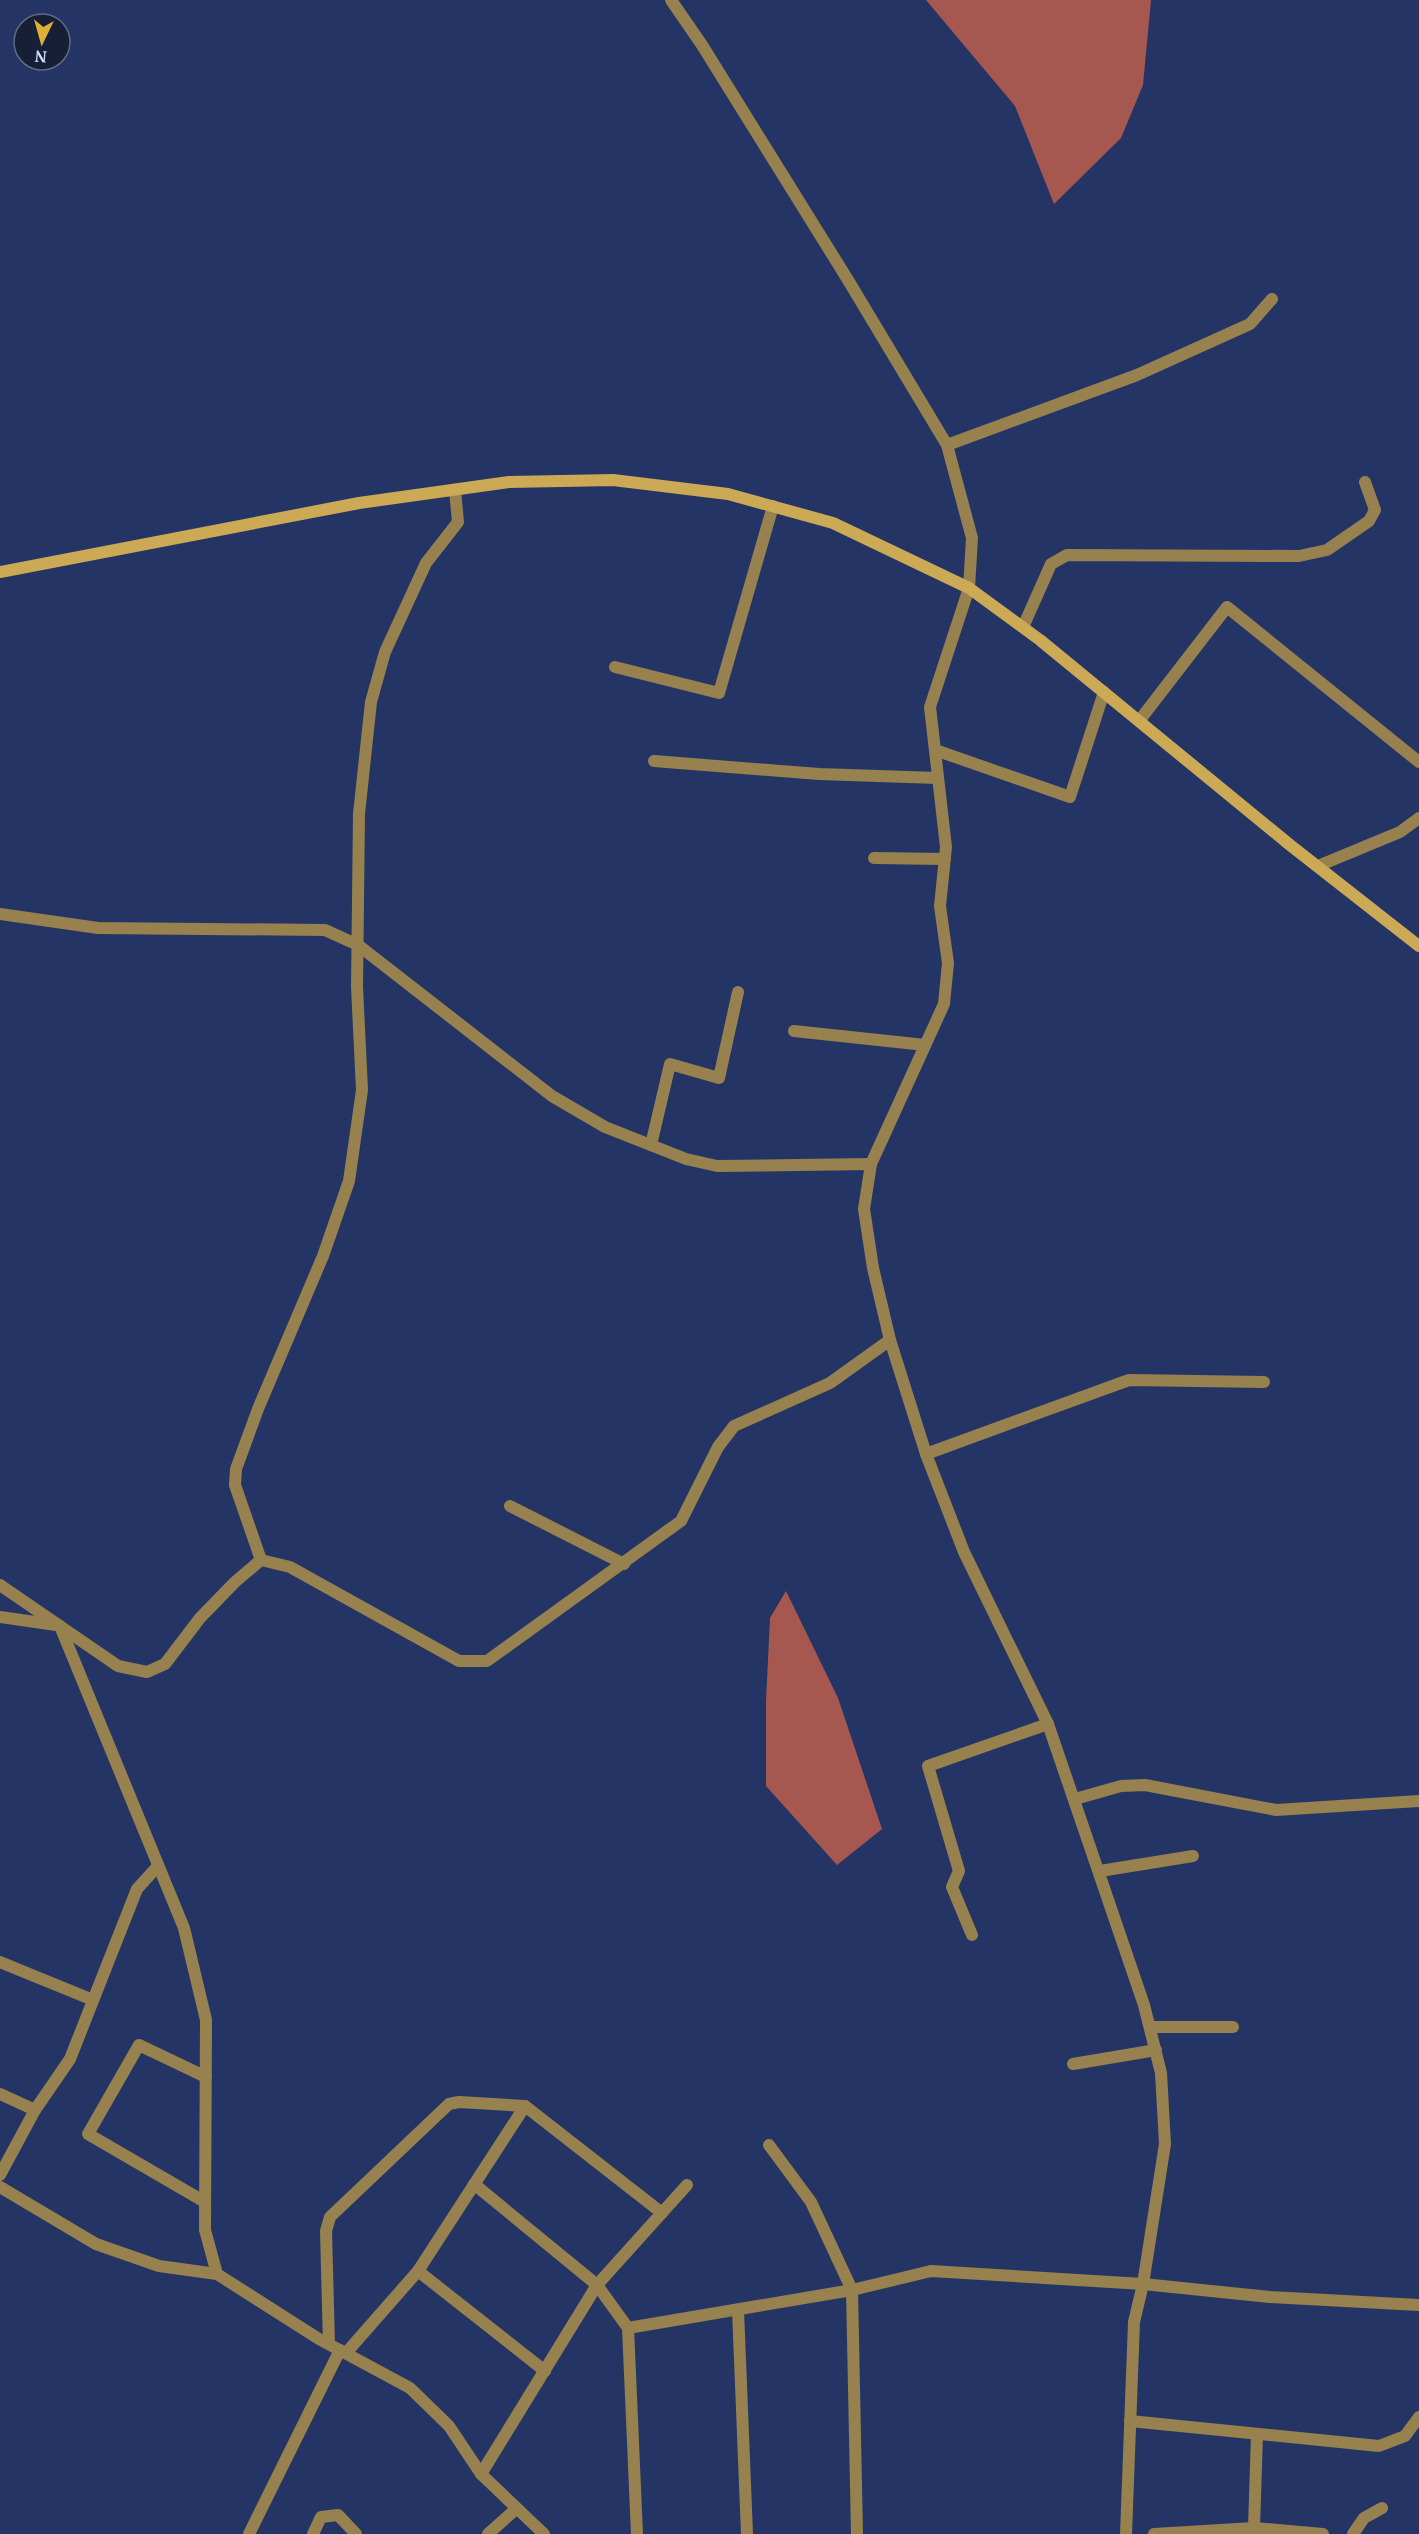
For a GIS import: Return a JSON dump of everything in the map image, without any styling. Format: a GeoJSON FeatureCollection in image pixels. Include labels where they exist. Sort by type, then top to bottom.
{"type":"FeatureCollection","features":[{"type":"Feature","properties":{"kind":"street"},"geometry":{"type":"LineString","coordinates":[[671,0],[708,55],[907,375],[947,445],[972,538],[969,588],[930,707],[946,847],[940,906],[948,963],[944,1004],[871,1164],[864,1209],[873,1268],[890,1340],[926,1454],[964,1552],[1048,1724],[1100,1871],[1150,2027],[1161,2073],[1165,2144],[1143,2284],[1134,2322],[1126,2534]]}},
{"type":"Feature","properties":{"kind":"street"},"geometry":{"type":"LineString","coordinates":[[947,445],[1137,375],[1250,324],[1272,299]]}},
{"type":"Feature","properties":{"kind":"street"},"geometry":{"type":"LineString","coordinates":[[0,573],[359,503],[509,482],[614,480],[728,494],[833,523],[969,588],[1023,627],[1419,946]]}},
{"type":"Feature","properties":{"kind":"street"},"geometry":{"type":"LineString","coordinates":[[1023,627],[1051,564],[1067,555],[1299,556],[1327,550],[1369,521],[1375,510],[1365,482]]}},
{"type":"Feature","properties":{"kind":"street"},"geometry":{"type":"LineString","coordinates":[[261,1560],[235,1485],[236,1470],[258,1409],[323,1256],[349,1181],[362,1090],[358,945],[358,814],[371,702],[385,652],[426,563],[458,522],[455,490]]}},
{"type":"Feature","properties":{"kind":"street"},"geometry":{"type":"LineString","coordinates":[[615,667],[719,693],[773,506]]}},
{"type":"Feature","properties":{"kind":"street"},"geometry":{"type":"LineString","coordinates":[[1139,721],[1227,607],[1419,762]]}},
{"type":"Feature","properties":{"kind":"street"},"geometry":{"type":"LineString","coordinates":[[935,750],[1070,797],[1104,692]]}},
{"type":"Feature","properties":{"kind":"street"},"geometry":{"type":"LineString","coordinates":[[654,761],[819,774],[938,778]]}},
{"type":"Feature","properties":{"kind":"street"},"geometry":{"type":"LineString","coordinates":[[1318,866],[1400,832],[1419,818]]}},
{"type":"Feature","properties":{"kind":"street"},"geometry":{"type":"LineString","coordinates":[[874,858],[945,860]]}},
{"type":"Feature","properties":{"kind":"street"},"geometry":{"type":"LineString","coordinates":[[0,914],[98,928],[325,930],[358,945],[552,1096],[604,1127],[686,1159],[717,1166],[871,1164]]}},
{"type":"Feature","properties":{"kind":"street"},"geometry":{"type":"LineString","coordinates":[[651,1145],[670,1064],[719,1078],[738,992]]}},
{"type":"Feature","properties":{"kind":"street"},"geometry":{"type":"LineString","coordinates":[[794,1031],[925,1045]]}},
{"type":"Feature","properties":{"kind":"street"},"geometry":{"type":"LineString","coordinates":[[261,1560],[290,1567],[459,1661],[487,1661],[681,1521],[718,1447],[734,1426],[830,1383],[890,1340]]}},
{"type":"Feature","properties":{"kind":"street"},"geometry":{"type":"LineString","coordinates":[[926,1454],[1129,1380],[1264,1382]]}},
{"type":"Feature","properties":{"kind":"street"},"geometry":{"type":"LineString","coordinates":[[510,1506],[624,1564]]}},
{"type":"Feature","properties":{"kind":"street"},"geometry":{"type":"LineString","coordinates":[[0,1585],[118,1666],[147,1672],[165,1664],[200,1618],[235,1582],[261,1560]]}},
{"type":"Feature","properties":{"kind":"street"},"geometry":{"type":"LineString","coordinates":[[0,1617],[60,1626]]}},
{"type":"Feature","properties":{"kind":"street"},"geometry":{"type":"LineString","coordinates":[[60,1626],[157,1867],[184,1928],[206,2020],[205,2230],[217,2274]]}},
{"type":"Feature","properties":{"kind":"street"},"geometry":{"type":"LineString","coordinates":[[972,1935],[952,1887],[959,1871],[928,1766],[1048,1724]]}},
{"type":"Feature","properties":{"kind":"street"},"geometry":{"type":"LineString","coordinates":[[1075,1799],[1121,1786],[1145,1785],[1275,1810],[1419,1801]]}},
{"type":"Feature","properties":{"kind":"street"},"geometry":{"type":"LineString","coordinates":[[1100,1871],[1193,1857]]}},
{"type":"Feature","properties":{"kind":"street"},"geometry":{"type":"LineString","coordinates":[[0,2175],[35,2110],[70,2059],[137,1889],[157,1867]]}},
{"type":"Feature","properties":{"kind":"street"},"geometry":{"type":"LineString","coordinates":[[0,1962],[93,2000]]}},
{"type":"Feature","properties":{"kind":"street"},"geometry":{"type":"LineString","coordinates":[[1150,2027],[1233,2027]]}},
{"type":"Feature","properties":{"kind":"street"},"geometry":{"type":"LineString","coordinates":[[205,2202],[88,2134],[139,2045],[206,2077]]}},
{"type":"Feature","properties":{"kind":"street"},"geometry":{"type":"LineString","coordinates":[[1073,2064],[1156,2049]]}},
{"type":"Feature","properties":{"kind":"street"},"geometry":{"type":"LineString","coordinates":[[0,2094],[35,2110]]}},
{"type":"Feature","properties":{"kind":"street"},"geometry":{"type":"LineString","coordinates":[[338,2349],[326,2231],[330,2217],[449,2104],[459,2102],[525,2106],[662,2213]]}},
{"type":"Feature","properties":{"kind":"street"},"geometry":{"type":"LineString","coordinates":[[249,2534],[338,2349],[418,2271],[525,2106]]}},
{"type":"Feature","properties":{"kind":"street"},"geometry":{"type":"LineString","coordinates":[[769,2145],[811,2202],[852,2290],[857,2534]]}},
{"type":"Feature","properties":{"kind":"street"},"geometry":{"type":"LineString","coordinates":[[474,2184],[597,2285],[628,2328],[637,2534]]}},
{"type":"Feature","properties":{"kind":"street"},"geometry":{"type":"LineString","coordinates":[[481,2474],[597,2285],[687,2185]]}},
{"type":"Feature","properties":{"kind":"street"},"geometry":{"type":"LineString","coordinates":[[0,2187],[96,2244],[159,2266],[217,2274],[338,2349],[410,2388],[448,2427],[481,2474],[544,2534]]}},
{"type":"Feature","properties":{"kind":"street"},"geometry":{"type":"LineString","coordinates":[[418,2271],[545,2371]]}},
{"type":"Feature","properties":{"kind":"street"},"geometry":{"type":"LineString","coordinates":[[628,2328],[852,2290],[931,2271],[1143,2284],[1270,2297],[1419,2305]]}},
{"type":"Feature","properties":{"kind":"street"},"geometry":{"type":"LineString","coordinates":[[738,2310],[747,2534]]}},
{"type":"Feature","properties":{"kind":"street"},"geometry":{"type":"LineString","coordinates":[[1130,2421],[1379,2446],[1405,2436],[1419,2416]]}},
{"type":"Feature","properties":{"kind":"street"},"geometry":{"type":"LineString","coordinates":[[1254,2528],[1257,2434]]}},
{"type":"Feature","properties":{"kind":"street"},"geometry":{"type":"LineString","coordinates":[[1353,2534],[1364,2518],[1382,2508]]}},
{"type":"Feature","properties":{"kind":"street"},"geometry":{"type":"LineString","coordinates":[[488,2534],[516,2509]]}},
{"type":"Feature","properties":{"kind":"street"},"geometry":{"type":"LineString","coordinates":[[313,2534],[321,2517],[338,2515],[356,2534]]}},
{"type":"Feature","properties":{"kind":"street"},"geometry":{"type":"LineString","coordinates":[[1154,2534],[1254,2528],[1323,2534]]}},
{"type":"Feature","properties":{"kind":"shaded area"},"geometry":{"type":"Polygon","coordinates":[[[926,0],[1151,0],[1143,85],[1121,138],[1054,204],[1015,106],[926,0]]]}},
{"type":"Feature","properties":{"kind":"shaded area"},"geometry":{"type":"Polygon","coordinates":[[[786,1591],[838,1698],[882,1829],[837,1865],[766,1786],[766,1701],[770,1618],[786,1591]]]}}]}
